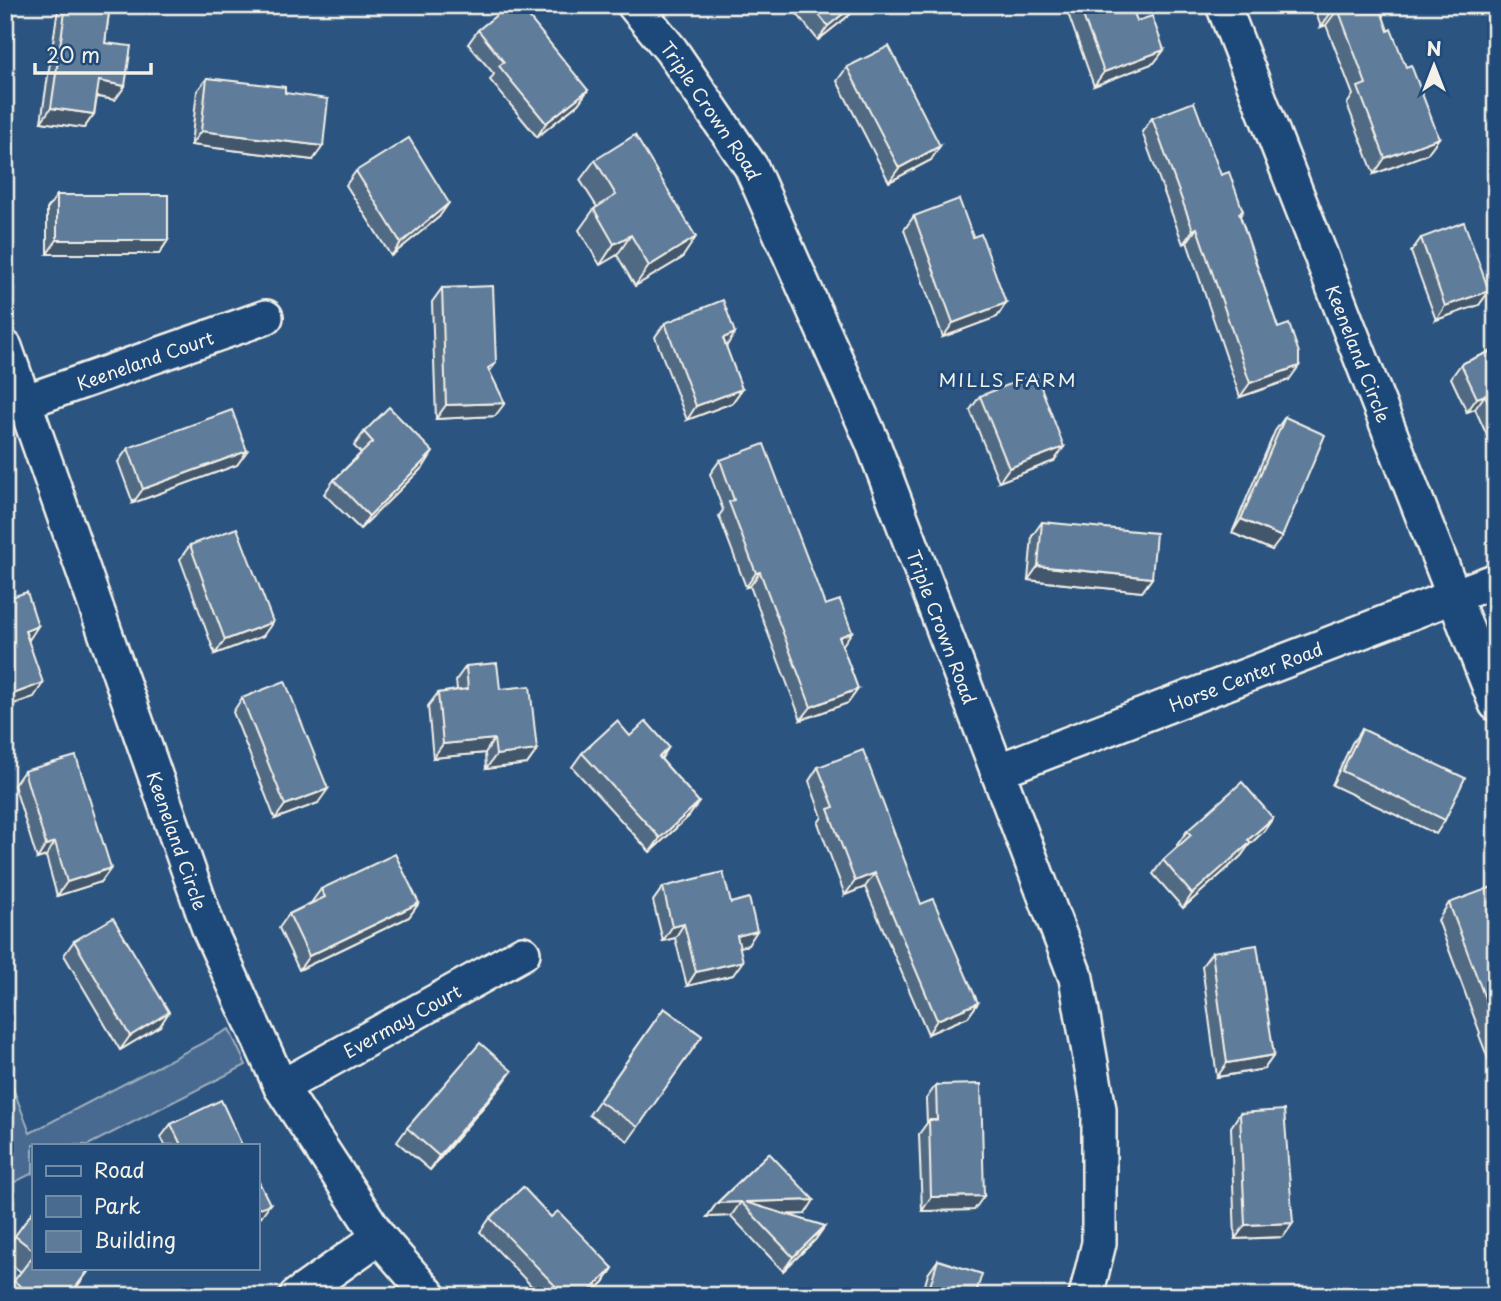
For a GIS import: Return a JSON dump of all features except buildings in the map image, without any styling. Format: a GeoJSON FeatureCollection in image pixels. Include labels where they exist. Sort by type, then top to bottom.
{"type":"FeatureCollection","features":[{"type":"Feature","properties":{"kind":"street","name":"Triple Crown Road"},"geometry":{"type":"LineString","coordinates":[[634,5],[671,50],[751,167],[872,441],[1076,978],[1099,1109],[1099,1242],[1086,1296]]}},
{"type":"Feature","properties":{"kind":"street","name":"Keeneland Circle"},"geometry":{"type":"LineString","coordinates":[[1223,5],[1496,704]]}},
{"type":"Feature","properties":{"kind":"street","name":"Keeneland Court"},"geometry":{"type":"LineString","coordinates":[[24,402],[266,317]]}},
{"type":"Feature","properties":{"kind":"street","name":"Keeneland Circle"},"geometry":{"type":"LineString","coordinates":[[5,347],[209,929],[281,1087],[379,1237],[430,1296]]}},
{"type":"Feature","properties":{"kind":"street","name":"Horse Center Road"},"geometry":{"type":"LineString","coordinates":[[997,771],[1496,580]]}},
{"type":"Feature","properties":{"kind":"street","name":"Evermay Court"},"geometry":{"type":"LineString","coordinates":[[281,1087],[523,953]]}},
{"type":"Feature","properties":{"kind":"street"},"geometry":{"type":"LineString","coordinates":[[296,1296],[379,1237]]}},
{"type":"Feature","properties":{"kind":"green space"},"geometry":{"type":"Polygon","coordinates":[[[229,1029],[246,1065],[90,1144],[32,1144],[32,1174],[5,1187],[5,1067],[30,1133],[229,1029]]]}},
{"type":"Feature","properties":{"kind":"district","name":"MILLS FARM"},"geometry":{"type":"Point","coordinates":[1008,379]}}]}
